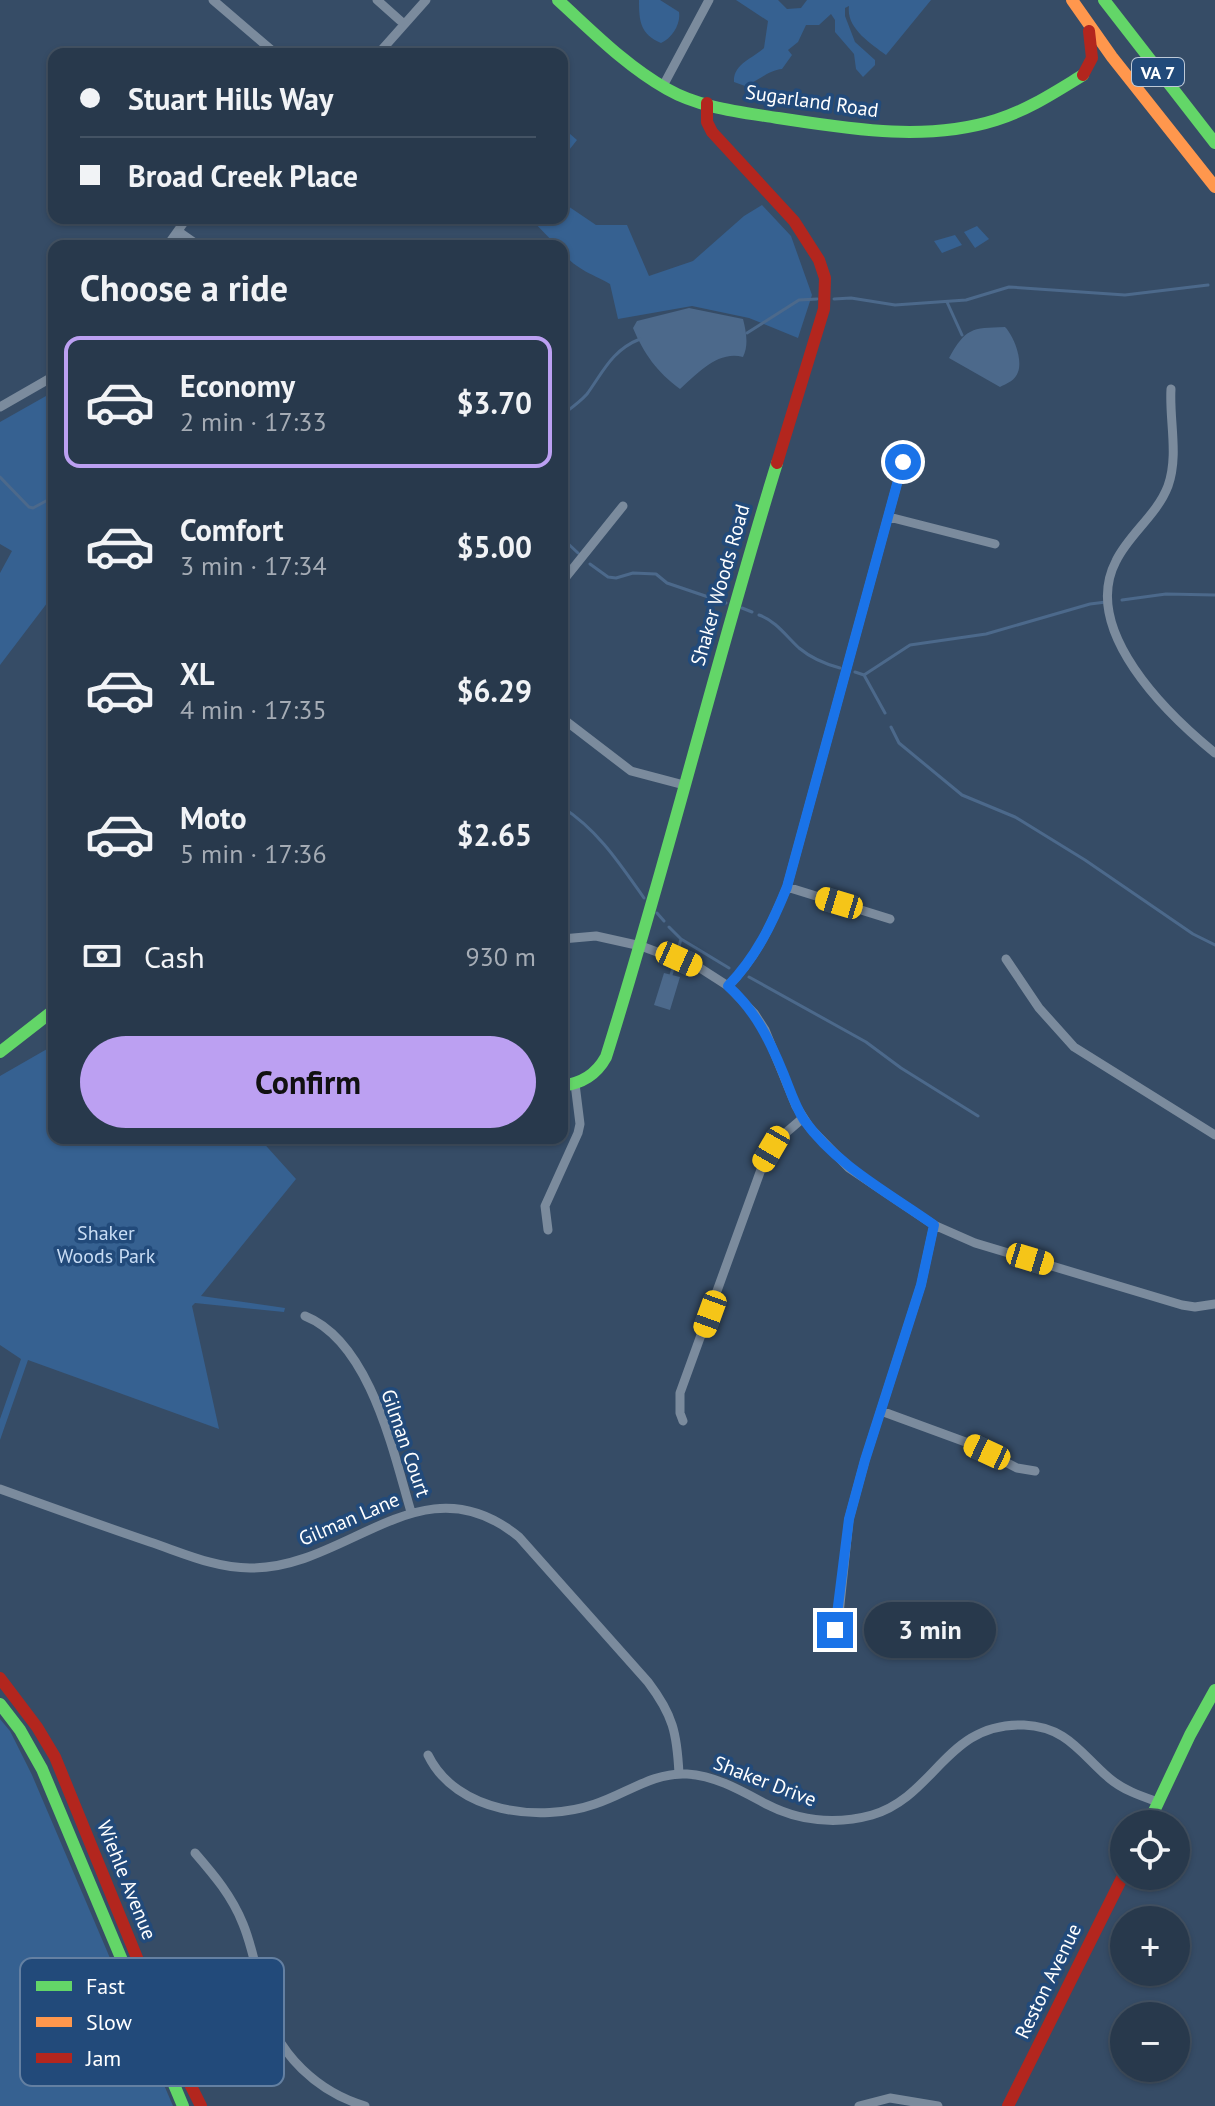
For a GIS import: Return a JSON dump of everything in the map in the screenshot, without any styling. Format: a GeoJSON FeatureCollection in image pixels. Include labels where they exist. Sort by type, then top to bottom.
{"type":"FeatureCollection","features":[{"type":"Feature","properties":{"kind":"main road","name":"Sugarland Road"},"geometry":{"type":"LineString","coordinates":[[558,0],[663,86],[707,103],[858,130],[908,133],[976,125],[1024,110],[1083,75],[1115,72],[1129,79]]}},
{"type":"Feature","properties":{"kind":"main road","name":"VA 7"},"geometry":{"type":"LineString","coordinates":[[1072,0],[1129,79],[1215,187]]}},
{"type":"Feature","properties":{"kind":"main road","name":"VA 7"},"geometry":{"type":"LineString","coordinates":[[1104,0],[1215,143]]}},
{"type":"Feature","properties":{"kind":"main road"},"geometry":{"type":"LineString","coordinates":[[1083,75],[1091,64],[1093,54],[1087,22]]}},
{"type":"Feature","properties":{"kind":"main road","name":"Shaker Woods Road"},"geometry":{"type":"LineString","coordinates":[[569,1085],[591,1076],[602,1066],[606,1057],[641,946],[743,572],[822,317],[826,288],[822,267],[805,238],[767,188],[712,132],[708,124],[707,103]]}},
{"type":"Feature","properties":{"kind":"main road"},"geometry":{"type":"LineString","coordinates":[[1187,152],[1215,180]]}},
{"type":"Feature","properties":{"kind":"main road"},"geometry":{"type":"LineString","coordinates":[[0,1052],[48,1015]]}},
{"type":"Feature","properties":{"kind":"main road","name":"Wiehle Avenue"},"geometry":{"type":"LineString","coordinates":[[0,1678],[55,1757],[137,1958]]}},
{"type":"Feature","properties":{"kind":"main road"},"geometry":{"type":"LineString","coordinates":[[1154,1810],[1215,1690]]}},
{"type":"Feature","properties":{"kind":"main road","name":"Wiehle Avenue"},"geometry":{"type":"LineString","coordinates":[[0,1704],[20,1730],[42,1769],[121,1958]]}},
{"type":"Feature","properties":{"kind":"main road","name":"Reston Avenue"},"geometry":{"type":"LineString","coordinates":[[1008,2106],[1116,1890]]}},
{"type":"Feature","properties":{"kind":"main road","name":"Wiehle Avenue"},"geometry":{"type":"LineString","coordinates":[[175,2086],[183,2106]]}},
{"type":"Feature","properties":{"kind":"main road","name":"Wiehle Avenue"},"geometry":{"type":"LineString","coordinates":[[191,2086],[201,2106]]}},
{"type":"Feature","properties":{"kind":"street"},"geometry":{"type":"LineString","coordinates":[[213,0],[269,48]]}},
{"type":"Feature","properties":{"kind":"street"},"geometry":{"type":"LineString","coordinates":[[377,0],[404,24]]}},
{"type":"Feature","properties":{"kind":"street"},"geometry":{"type":"LineString","coordinates":[[383,48],[426,0]]}},
{"type":"Feature","properties":{"kind":"street"},"geometry":{"type":"LineString","coordinates":[[663,86],[709,0]]}},
{"type":"Feature","properties":{"kind":"street"},"geometry":{"type":"LineString","coordinates":[[172,240],[184,224]]}},
{"type":"Feature","properties":{"kind":"street"},"geometry":{"type":"LineString","coordinates":[[179,232],[190,240]]}},
{"type":"Feature","properties":{"kind":"street"},"geometry":{"type":"LineString","coordinates":[[0,407],[48,379]]}},
{"type":"Feature","properties":{"kind":"street"},"geometry":{"type":"LineString","coordinates":[[1171,389],[1173,465],[1168,487],[1152,514],[1115,561],[1107,596],[1113,626],[1137,674],[1164,708],[1215,753]]}},
{"type":"Feature","properties":{"kind":"street"},"geometry":{"type":"LineString","coordinates":[[728,986],[743,971],[768,932],[787,887],[903,462]]}},
{"type":"Feature","properties":{"kind":"street"},"geometry":{"type":"LineString","coordinates":[[568,575],[623,506]]}},
{"type":"Feature","properties":{"kind":"street"},"geometry":{"type":"LineString","coordinates":[[889,517],[995,544]]}},
{"type":"Feature","properties":{"kind":"street"},"geometry":{"type":"LineString","coordinates":[[568,723],[631,771],[684,785]]}},
{"type":"Feature","properties":{"kind":"street"},"geometry":{"type":"LineString","coordinates":[[787,887],[890,919]]}},
{"type":"Feature","properties":{"kind":"street"},"geometry":{"type":"LineString","coordinates":[[568,938],[596,936],[641,946],[700,968],[728,986],[754,1013],[765,1030],[803,1118],[849,1168],[934,1225],[975,1243],[1141,1293],[1195,1307],[1215,1304]]}},
{"type":"Feature","properties":{"kind":"street"},"geometry":{"type":"LineString","coordinates":[[1006,959],[1039,1008],[1074,1047],[1215,1135]]}},
{"type":"Feature","properties":{"kind":"street"},"geometry":{"type":"LineString","coordinates":[[548,1230],[545,1206],[580,1124],[569,1085]]}},
{"type":"Feature","properties":{"kind":"street"},"geometry":{"type":"LineString","coordinates":[[683,1421],[680,1393],[757,1178],[771,1149],[803,1118]]}},
{"type":"Feature","properties":{"kind":"street"},"geometry":{"type":"LineString","coordinates":[[832,1647],[839,1614],[849,1519],[921,1285],[934,1225]]}},
{"type":"Feature","properties":{"kind":"street","name":"Gilman Court"},"geometry":{"type":"LineString","coordinates":[[305,1316],[332,1332],[369,1388],[381,1415],[411,1512]]}},
{"type":"Feature","properties":{"kind":"street"},"geometry":{"type":"LineString","coordinates":[[881,1411],[971,1444],[1017,1468],[1035,1471]]}},
{"type":"Feature","properties":{"kind":"street","name":"Gilman Lane"},"geometry":{"type":"LineString","coordinates":[[0,1489],[209,1562],[250,1568],[287,1564],[307,1558],[411,1512],[434,1508],[466,1509],[493,1519],[519,1537],[662,1701],[675,1728],[679,1774]]}},
{"type":"Feature","properties":{"kind":"street","name":"Shaker Drive"},"geometry":{"type":"LineString","coordinates":[[428,1755],[440,1774],[462,1792],[492,1805],[531,1813],[555,1813],[592,1805],[653,1779],[679,1774],[718,1780],[768,1805],[807,1819],[838,1821],[882,1812],[899,1803],[964,1741],[998,1727],[1024,1725],[1045,1729],[1072,1741],[1122,1787],[1158,1802]]}},
{"type":"Feature","properties":{"kind":"street"},"geometry":{"type":"LineString","coordinates":[[195,1853],[223,1886],[242,1921],[254,1958]]}},
{"type":"Feature","properties":{"kind":"street"},"geometry":{"type":"LineString","coordinates":[[284,2045],[320,2085],[365,2106]]}},
{"type":"Feature","properties":{"kind":"street"},"geometry":{"type":"LineString","coordinates":[[859,2106],[890,2098],[938,2106]]}},
{"type":"Feature","properties":{"kind":"green space"},"geometry":{"type":"Polygon","coordinates":[[[639,0],[660,0],[679,12],[677,26],[665,41],[661,43],[645,31],[640,20],[639,0]]]}},
{"type":"Feature","properties":{"kind":"green space"},"geometry":{"type":"Polygon","coordinates":[[[736,0],[778,0],[787,9],[801,8],[807,0],[931,0],[886,55],[860,34],[851,21],[849,6],[845,8],[855,42],[875,60],[875,65],[863,77],[856,69],[854,54],[835,32],[835,20],[831,14],[819,25],[806,25],[798,42],[788,50],[792,55],[782,69],[745,86],[734,82],[735,76],[740,66],[764,48],[768,21],[736,0]]]}},
{"type":"Feature","properties":{"kind":"green space"},"geometry":{"type":"Polygon","coordinates":[[[568,132],[577,140],[568,151],[568,132]]]}},
{"type":"Feature","properties":{"kind":"green space"},"geometry":{"type":"Polygon","coordinates":[[[762,205],[791,236],[812,295],[798,338],[749,318],[692,306],[618,319],[610,284],[568,259],[568,240],[551,240],[536,224],[568,224],[568,206],[596,225],[627,225],[649,276],[693,261],[744,216],[762,205]]]}},
{"type":"Feature","properties":{"kind":"green space"},"geometry":{"type":"Polygon","coordinates":[[[977,226],[989,239],[975,248],[964,232],[977,226]]]}},
{"type":"Feature","properties":{"kind":"green space"},"geometry":{"type":"Polygon","coordinates":[[[955,235],[962,245],[942,253],[934,241],[955,235]]]}},
{"type":"Feature","properties":{"kind":"green space"},"geometry":{"type":"Polygon","coordinates":[[[46,396],[48,398],[48,602],[0,665],[0,573],[12,551],[0,544],[0,422],[46,396]]]}},
{"type":"Feature","properties":{"kind":"green space","name":"Shaker Woods Park"},"geometry":{"type":"Polygon","coordinates":[[[48,1048],[48,1144],[264,1144],[296,1179],[201,1296],[285,1308],[284,1312],[195,1303],[192,1306],[219,1429],[28,1360],[0,1440],[0,1419],[21,1359],[0,1345],[0,1076],[48,1048]]]}},
{"type":"Feature","properties":{"kind":"green space"},"geometry":{"type":"Polygon","coordinates":[[[0,1719],[10,1731],[32,1775],[110,1958],[20,1958],[20,2086],[164,2086],[173,2106],[0,2106],[0,1719]]]}},
{"type":"Feature","properties":{"kind":"shaded area"},"geometry":{"type":"Polygon","coordinates":[[[689,308],[743,319],[746,348],[743,357],[717,360],[680,389],[652,362],[633,328],[637,321],[689,308]]]}},
{"type":"Feature","properties":{"kind":"shaded area"},"geometry":{"type":"Polygon","coordinates":[[[1005,327],[1015,343],[1019,358],[1016,376],[1007,384],[1000,387],[949,358],[965,335],[977,329],[1005,327]]]}},
{"type":"Feature","properties":{"kind":"shaded area"},"geometry":{"type":"Polygon","coordinates":[[[664,973],[680,977],[670,1010],[654,1005],[664,973]]]}},
{"type":"Feature","properties":{"kind":"waterway"},"geometry":{"type":"LineString","coordinates":[[834,299],[851,298],[895,305],[966,300],[1009,287],[1125,295],[1208,285]]}},
{"type":"Feature","properties":{"kind":"waterway"},"geometry":{"type":"LineString","coordinates":[[747,333],[799,300],[817,299]]}},
{"type":"Feature","properties":{"kind":"waterway"},"geometry":{"type":"LineString","coordinates":[[947,302],[962,335]]}},
{"type":"Feature","properties":{"kind":"waterway"},"geometry":{"type":"LineString","coordinates":[[568,410],[587,394],[615,355],[640,339]]}},
{"type":"Feature","properties":{"kind":"waterway"},"geometry":{"type":"LineString","coordinates":[[0,477],[29,507],[48,501]]}},
{"type":"Feature","properties":{"kind":"waterway"},"geometry":{"type":"LineString","coordinates":[[568,544],[578,553]]}},
{"type":"Feature","properties":{"kind":"waterway"},"geometry":{"type":"LineString","coordinates":[[590,564],[608,577],[633,573],[656,574],[667,583],[726,603]]}},
{"type":"Feature","properties":{"kind":"waterway"},"geometry":{"type":"LineString","coordinates":[[1122,600],[1166,594],[1215,595]]}},
{"type":"Feature","properties":{"kind":"waterway"},"geometry":{"type":"LineString","coordinates":[[864,675],[910,645],[986,634],[1106,602]]}},
{"type":"Feature","properties":{"kind":"waterway"},"geometry":{"type":"LineString","coordinates":[[742,608],[752,612]]}},
{"type":"Feature","properties":{"kind":"waterway"},"geometry":{"type":"LineString","coordinates":[[759,615],[776,625],[808,655],[840,668]]}},
{"type":"Feature","properties":{"kind":"waterway"},"geometry":{"type":"LineString","coordinates":[[855,672],[864,675]]}},
{"type":"Feature","properties":{"kind":"waterway"},"geometry":{"type":"LineString","coordinates":[[864,675],[885,713]]}},
{"type":"Feature","properties":{"kind":"waterway"},"geometry":{"type":"LineString","coordinates":[[891,727],[899,743],[962,795],[1015,817],[1085,860],[1193,934],[1215,945]]}},
{"type":"Feature","properties":{"kind":"waterway"},"geometry":{"type":"LineString","coordinates":[[568,811],[597,837],[644,898]]}},
{"type":"Feature","properties":{"kind":"waterway"},"geometry":{"type":"LineString","coordinates":[[657,913],[664,921]]}},
{"type":"Feature","properties":{"kind":"waterway"},"geometry":{"type":"LineString","coordinates":[[669,927],[681,939],[729,968]]}},
{"type":"Feature","properties":{"kind":"waterway"},"geometry":{"type":"LineString","coordinates":[[678,950],[681,939]]}},
{"type":"Feature","properties":{"kind":"waterway"},"geometry":{"type":"LineString","coordinates":[[671,975],[674,965]]}},
{"type":"Feature","properties":{"kind":"waterway"},"geometry":{"type":"LineString","coordinates":[[749,977],[866,1042],[978,1116]]}},
{"type":"Feature","properties":{"kind":"traffic: fast"},"geometry":{"type":"LineString","coordinates":[[558,0],[623,59],[667,89],[693,101],[721,108],[805,122],[915,132],[969,127],[1019,111],[1083,75]]}},
{"type":"Feature","properties":{"kind":"traffic: fast"},"geometry":{"type":"LineString","coordinates":[[1104,0],[1215,143]]}},
{"type":"Feature","properties":{"kind":"traffic: fast"},"geometry":{"type":"LineString","coordinates":[[568,1085],[588,1077],[606,1057],[777,463]]}},
{"type":"Feature","properties":{"kind":"traffic: fast"},"geometry":{"type":"LineString","coordinates":[[0,1052],[48,1015]]}},
{"type":"Feature","properties":{"kind":"traffic: fast"},"geometry":{"type":"LineString","coordinates":[[1155,1810],[1215,1690]]}},
{"type":"Feature","properties":{"kind":"traffic: fast"},"geometry":{"type":"LineString","coordinates":[[0,1704],[20,1730],[42,1769],[121,1958]]}},
{"type":"Feature","properties":{"kind":"traffic: fast"},"geometry":{"type":"LineString","coordinates":[[175,2086],[183,2106]]}},
{"type":"Feature","properties":{"kind":"traffic: slow"},"geometry":{"type":"LineString","coordinates":[[1072,0],[1112,57],[1215,187]]}},
{"type":"Feature","properties":{"kind":"traffic: jam"},"geometry":{"type":"LineString","coordinates":[[1083,75],[1092,58],[1089,31]]}},
{"type":"Feature","properties":{"kind":"traffic: jam"},"geometry":{"type":"LineString","coordinates":[[707,103],[707,122],[712,132],[794,221],[819,260],[825,278],[824,309],[777,463]]}},
{"type":"Feature","properties":{"kind":"traffic: jam"},"geometry":{"type":"LineString","coordinates":[[0,1678],[55,1757],[137,1958]]}},
{"type":"Feature","properties":{"kind":"traffic: jam"},"geometry":{"type":"LineString","coordinates":[[1008,2106],[1116,1890]]}},
{"type":"Feature","properties":{"kind":"traffic: jam"},"geometry":{"type":"LineString","coordinates":[[191,2086],[201,2106]]}},
{"type":"Feature","properties":{"kind":"route"},"geometry":{"type":"LineString","coordinates":[[835,1630],[846,1562],[849,1519],[921,1285],[934,1225],[849,1168],[810,1128],[796,1106],[765,1030],[754,1013],[728,986],[743,971],[768,932],[787,887],[903,462]]}}]}
